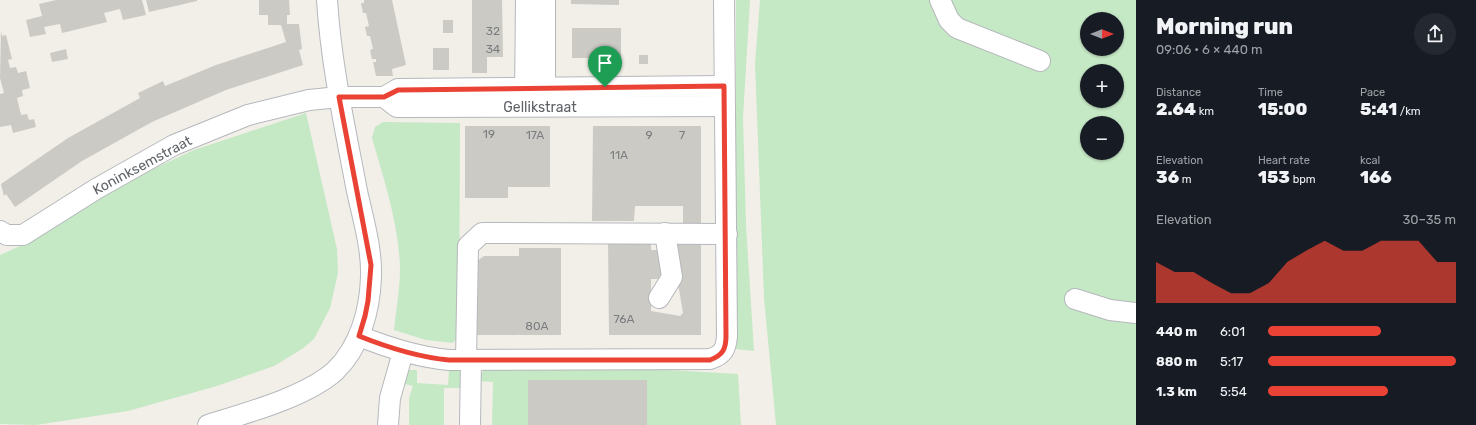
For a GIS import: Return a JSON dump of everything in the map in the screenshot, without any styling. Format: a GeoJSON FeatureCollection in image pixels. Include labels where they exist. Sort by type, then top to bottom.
{"type":"FeatureCollection","features":[{"type":"Feature","properties":{"kind":"street"},"geometry":{"type":"LineString","coordinates":[[208,425],[282,400],[324,379],[345,359],[359,336],[365,316],[368,301],[371,265],[339,97],[327,0]]}},
{"type":"Feature","properties":{"kind":"street"},"geometry":{"type":"LineString","coordinates":[[526,0],[535,97]]}},
{"type":"Feature","properties":{"kind":"street"},"geometry":{"type":"LineString","coordinates":[[535,97],[545,0]]}},
{"type":"Feature","properties":{"kind":"street"},"geometry":{"type":"LineString","coordinates":[[359,336],[403,352],[431,359],[468,361],[710,360],[723,352],[726,345],[724,0]]}},
{"type":"Feature","properties":{"kind":"street"},"geometry":{"type":"LineString","coordinates":[[940,0],[949,20],[958,28],[1026,57],[1040,61]]}},
{"type":"Feature","properties":{"kind":"street","name":"Gellikstraat"},"geometry":{"type":"LineString","coordinates":[[535,97],[724,86]]}},
{"type":"Feature","properties":{"kind":"street","name":"Gellikstraat"},"geometry":{"type":"LineString","coordinates":[[339,97],[384,97],[398,90],[724,106]]}},
{"type":"Feature","properties":{"kind":"street","name":"Koninksemstraat"},"geometry":{"type":"LineString","coordinates":[[0,231],[7,235],[23,235],[96,189],[174,145],[241,118],[309,100],[339,97]]}},
{"type":"Feature","properties":{"kind":"street"},"geometry":{"type":"LineString","coordinates":[[470,425],[468,361],[468,246],[482,233],[726,234]]}},
{"type":"Feature","properties":{"kind":"street"},"geometry":{"type":"LineString","coordinates":[[659,298],[672,277],[665,233]]}},
{"type":"Feature","properties":{"kind":"street"},"geometry":{"type":"LineString","coordinates":[[1075,300],[1110,310],[1136,313]]}},
{"type":"Feature","properties":{"kind":"street"},"geometry":{"type":"LineString","coordinates":[[388,425],[390,398],[403,352]]}},
{"type":"Feature","properties":{"kind":"green space"},"geometry":{"type":"Polygon","coordinates":[[[736,0],[750,0],[743,117],[746,225],[754,351],[736,349],[736,0]]]}},
{"type":"Feature","properties":{"kind":"green space"},"geometry":{"type":"Polygon","coordinates":[[[760,0],[1136,0],[1136,425],[776,425],[764,298],[755,64],[760,0]]]}},
{"type":"Feature","properties":{"kind":"green space"},"geometry":{"type":"Polygon","coordinates":[[[306,113],[337,249],[338,273],[330,308],[314,339],[302,349],[274,366],[217,386],[128,411],[36,425],[0,424],[0,255],[20,246],[121,184],[194,150],[306,113]]]}},
{"type":"Feature","properties":{"kind":"green space"},"geometry":{"type":"Polygon","coordinates":[[[383,122],[460,123],[459,335],[453,343],[426,340],[394,330],[399,285],[399,252],[390,202],[372,138],[375,127],[383,122]]]}},
{"type":"Feature","properties":{"kind":"green space"},"geometry":{"type":"Polygon","coordinates":[[[486,368],[632,368],[738,374],[741,425],[492,425],[493,382],[478,381],[480,375],[486,368]]]}},
{"type":"Feature","properties":{"kind":"green space"},"geometry":{"type":"Polygon","coordinates":[[[406,370],[417,370],[417,383],[448,385],[449,371],[463,371],[462,388],[444,388],[444,425],[409,425],[409,398],[413,386],[401,383],[406,370]]]}},
{"type":"Feature","properties":{"kind":"building"},"geometry":{"type":"Polygon","coordinates":[[[56,0],[142,0],[146,15],[123,20],[120,9],[104,13],[107,22],[62,33],[60,24],[44,27],[46,34],[30,37],[26,20],[42,16],[39,4],[56,0]]]}},
{"type":"Feature","properties":{"kind":"building"},"geometry":{"type":"Polygon","coordinates":[[[146,0],[197,0],[197,1],[149,12],[146,0]]]}},
{"type":"Feature","properties":{"kind":"building"},"geometry":{"type":"Polygon","coordinates":[[[259,0],[289,0],[290,15],[287,15],[287,24],[299,24],[302,49],[299,50],[303,65],[226,90],[152,122],[82,161],[15,207],[6,194],[4,196],[1,184],[68,138],[140,98],[138,93],[163,81],[165,86],[216,65],[286,42],[281,25],[268,25],[268,15],[259,15],[259,0]]]}},
{"type":"Feature","properties":{"kind":"building"},"geometry":{"type":"Polygon","coordinates":[[[364,0],[392,0],[406,65],[392,69],[393,76],[376,76],[373,62],[376,62],[376,59],[372,59],[370,50],[373,49],[370,36],[367,36],[365,27],[369,26],[366,13],[363,13],[361,3],[364,3],[364,0]]]}},
{"type":"Feature","properties":{"kind":"building"},"geometry":{"type":"Polygon","coordinates":[[[472,0],[502,0],[503,57],[487,57],[487,73],[472,73],[472,0]]]}},
{"type":"Feature","properties":{"kind":"building"},"geometry":{"type":"Polygon","coordinates":[[[571,0],[619,0],[619,5],[571,4],[571,0]]]}},
{"type":"Feature","properties":{"kind":"building"},"geometry":{"type":"Polygon","coordinates":[[[443,20],[453,20],[453,33],[443,33],[443,20]]]}},
{"type":"Feature","properties":{"kind":"building"},"geometry":{"type":"Polygon","coordinates":[[[572,28],[621,28],[621,58],[572,58],[572,28]]]}},
{"type":"Feature","properties":{"kind":"building"},"geometry":{"type":"Polygon","coordinates":[[[1,30],[2,36],[6,35],[12,59],[8,60],[10,68],[16,67],[18,73],[26,71],[30,88],[22,90],[23,96],[17,98],[21,115],[27,114],[29,120],[34,119],[36,127],[13,133],[11,125],[0,127],[0,94],[4,93],[0,78],[1,30]]]}},
{"type":"Feature","properties":{"kind":"building"},"geometry":{"type":"Polygon","coordinates":[[[433,48],[449,48],[449,70],[433,70],[433,48]]]}},
{"type":"Feature","properties":{"kind":"building"},"geometry":{"type":"Polygon","coordinates":[[[66,49],[68,59],[52,62],[50,53],[66,49]]]}},
{"type":"Feature","properties":{"kind":"building"},"geometry":{"type":"Polygon","coordinates":[[[639,55],[648,55],[648,64],[639,64],[639,55]]]}},
{"type":"Feature","properties":{"kind":"building"},"geometry":{"type":"Polygon","coordinates":[[[465,126],[550,126],[550,187],[508,187],[508,198],[465,198],[465,126]]]}},
{"type":"Feature","properties":{"kind":"building"},"geometry":{"type":"Polygon","coordinates":[[[593,126],[701,126],[701,223],[683,223],[683,206],[635,206],[634,221],[592,221],[593,126]]]}},
{"type":"Feature","properties":{"kind":"building"},"geometry":{"type":"Polygon","coordinates":[[[608,241],[651,241],[651,250],[661,250],[661,279],[651,279],[651,311],[680,316],[683,313],[671,242],[701,243],[701,335],[609,335],[608,241]]]}},
{"type":"Feature","properties":{"kind":"building"},"geometry":{"type":"Polygon","coordinates":[[[519,248],[561,248],[561,335],[476,335],[477,261],[484,256],[519,256],[519,248]]]}},
{"type":"Feature","properties":{"kind":"building"},"geometry":{"type":"Polygon","coordinates":[[[528,380],[647,380],[647,425],[528,425],[528,380]]]}},
{"type":"Feature","properties":{"kind":"route"},"geometry":{"type":"LineString","coordinates":[[724,86],[726,345],[723,352],[710,360],[471,361],[431,359],[416,356],[359,336],[368,301],[371,265],[339,97],[384,97],[398,90],[605,87],[724,86]]}}]}
